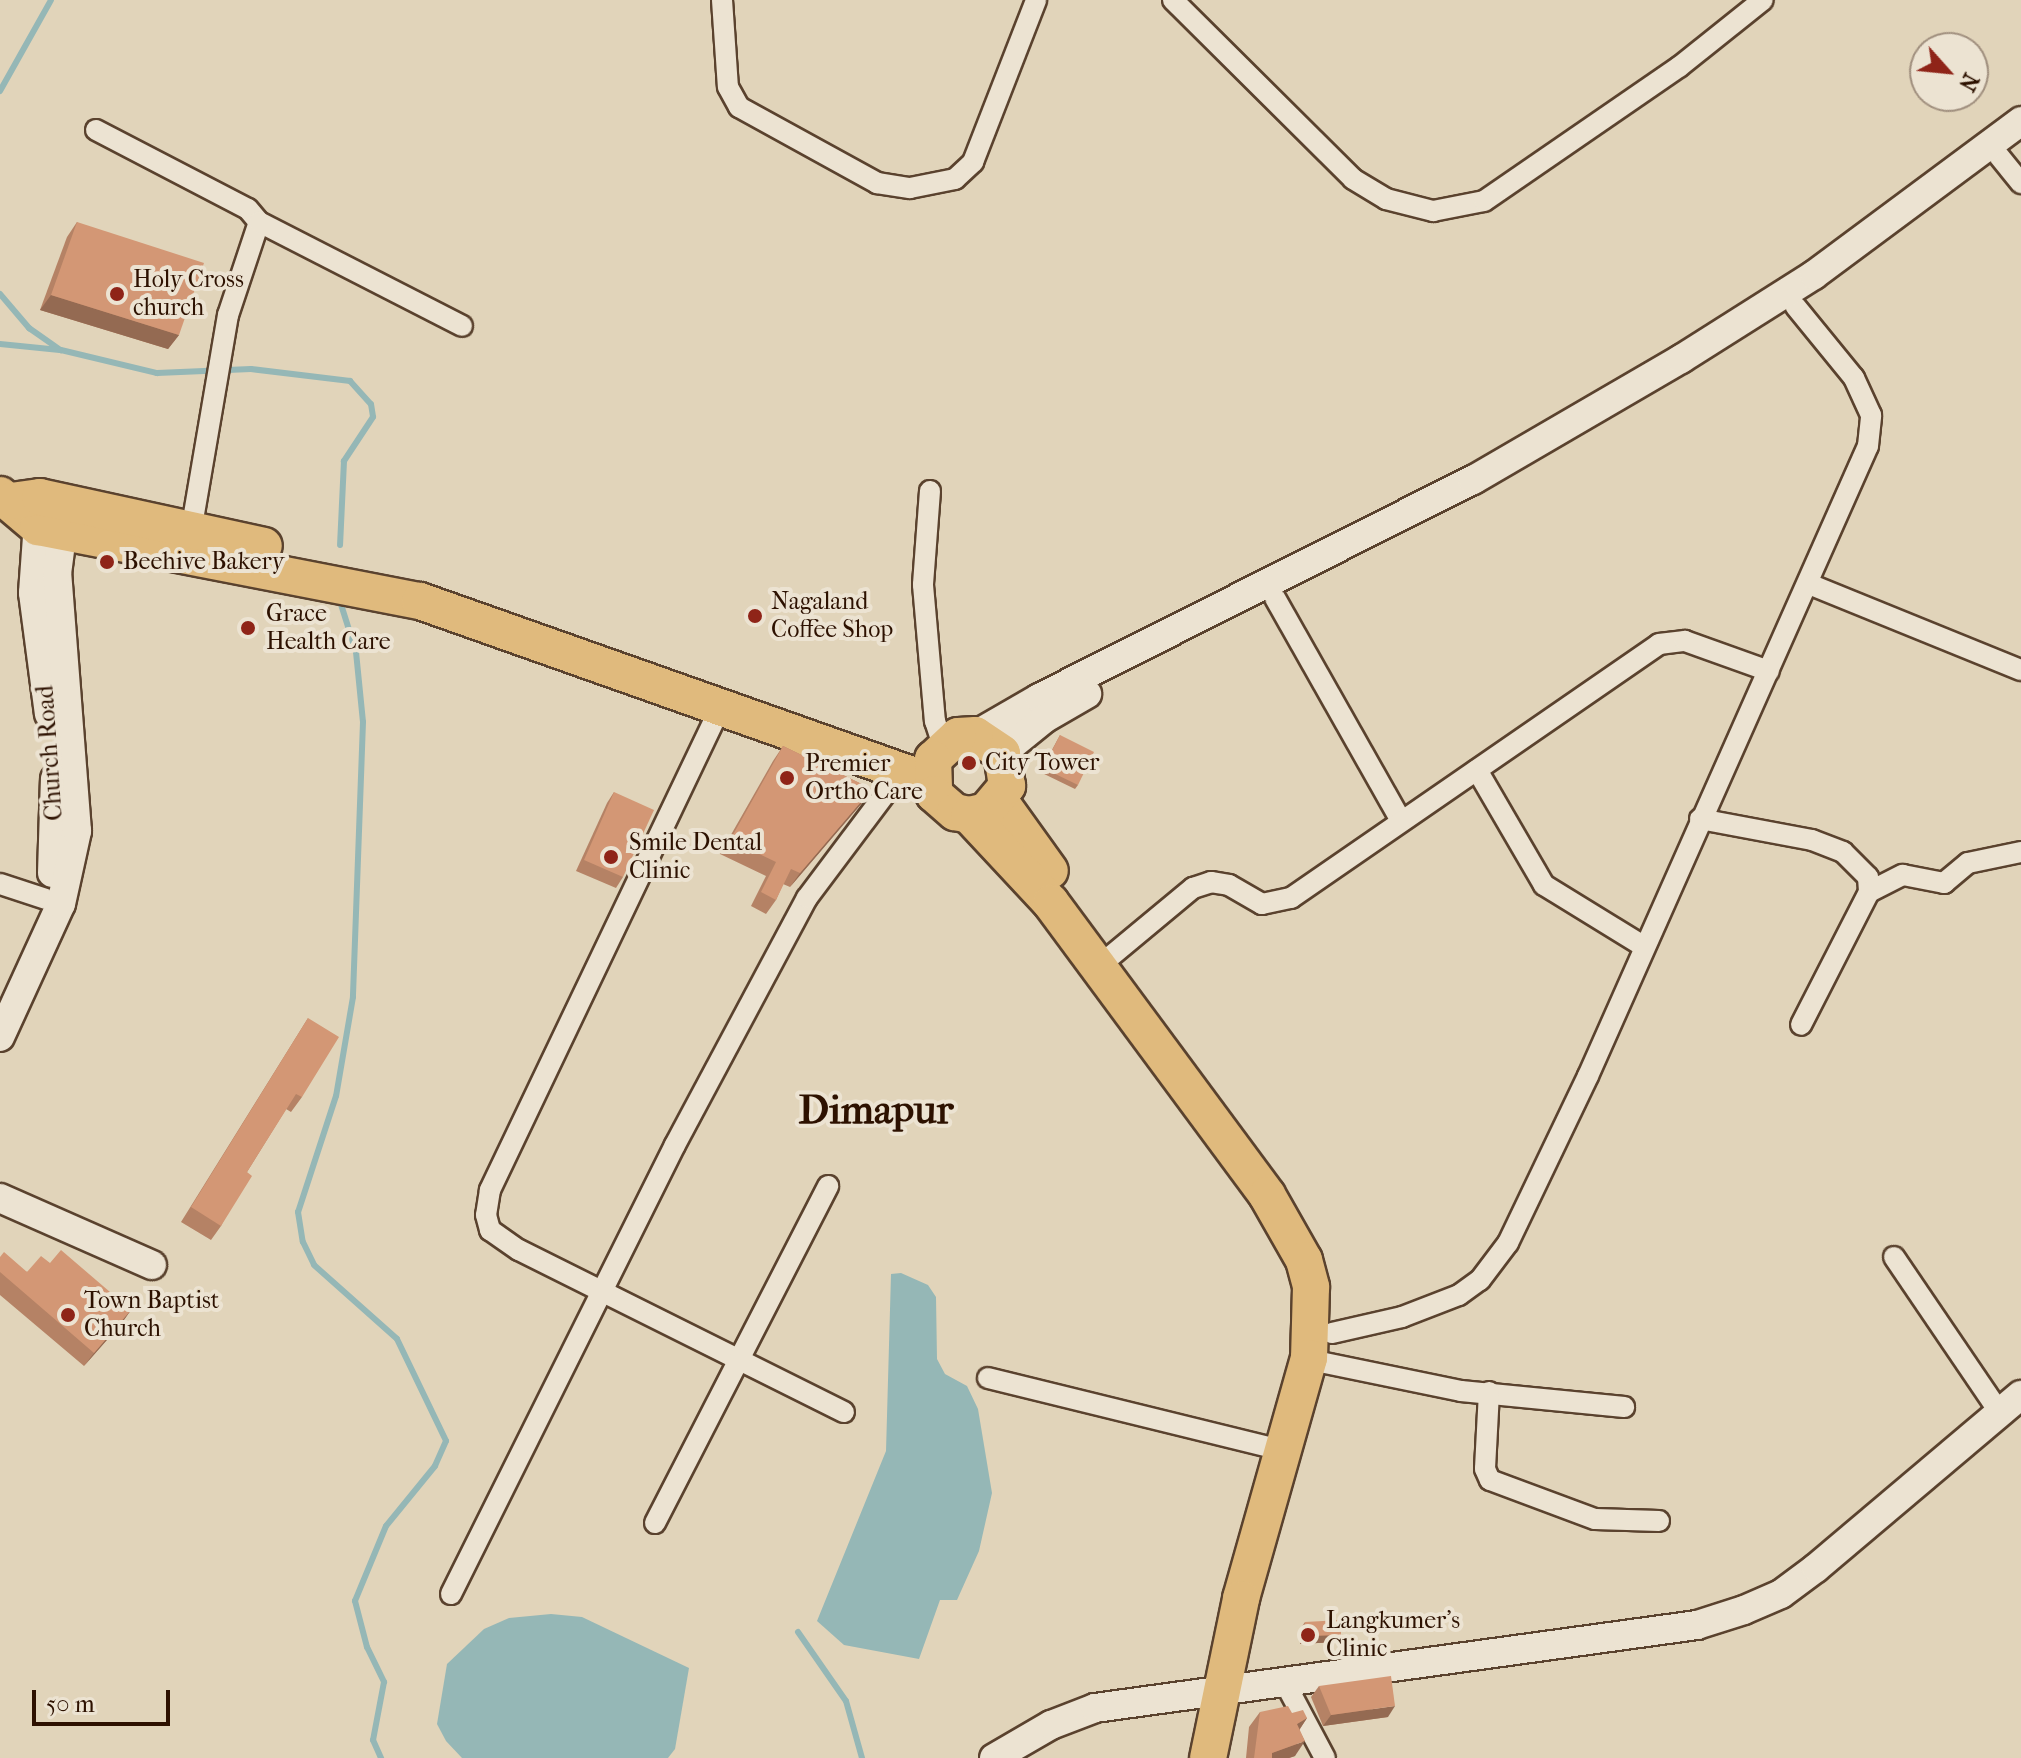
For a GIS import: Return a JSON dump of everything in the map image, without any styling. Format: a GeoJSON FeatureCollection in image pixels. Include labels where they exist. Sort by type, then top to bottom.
{"type":"FeatureCollection","features":[{"type":"Feature","properties":{"kind":"highway"},"geometry":{"type":"LineString","coordinates":[[36,509],[384,592],[722,704],[947,758]]}},
{"type":"Feature","properties":{"kind":"highway"},"geometry":{"type":"LineString","coordinates":[[36,509],[191,531],[410,578],[859,741],[1008,769],[984,808]]}},
{"type":"Feature","properties":{"kind":"highway"},"geometry":{"type":"LineString","coordinates":[[947,758],[943,805],[984,808],[1111,956],[1307,1220],[1327,1266],[1328,1348],[1208,1758]]}},
{"type":"Feature","properties":{"kind":"highway"},"geometry":{"type":"LineString","coordinates":[[984,808],[1267,1195],[1304,1260],[1314,1317],[1309,1358],[1231,1685],[1230,1758]]}},
{"type":"Feature","properties":{"kind":"main road"},"geometry":{"type":"LineString","coordinates":[[947,758],[1039,698],[1473,480],[1600,407],[1814,275],[2021,121]]}},
{"type":"Feature","properties":{"kind":"main road"},"geometry":{"type":"LineString","coordinates":[[947,758],[1066,705],[1544,461],[1796,307],[2010,148]]}},
{"type":"Feature","properties":{"kind":"main road"},"geometry":{"type":"LineString","coordinates":[[0,1037],[61,904],[77,831],[57,574],[36,509]]}},
{"type":"Feature","properties":{"kind":"main road","name":"Church Road"},"geometry":{"type":"LineString","coordinates":[[0,999],[46,899],[56,857],[56,786],[33,593],[36,509]]}},
{"type":"Feature","properties":{"kind":"main road"},"geometry":{"type":"LineString","coordinates":[[0,1198],[152,1265]]}},
{"type":"Feature","properties":{"kind":"main road"},"geometry":{"type":"LineString","coordinates":[[994,1758],[1095,1708],[1231,1685],[1284,1681],[1697,1625],[1744,1610],[1781,1594],[1816,1568],[2011,1404]]}},
{"type":"Feature","properties":{"kind":"street"},"geometry":{"type":"LineString","coordinates":[[722,0],[728,87],[739,107],[877,183],[910,188],[955,179],[973,162],[1036,0]]}},
{"type":"Feature","properties":{"kind":"street"},"geometry":{"type":"LineString","coordinates":[[1173,0],[1217,38],[1353,179],[1386,199],[1433,211],[1484,201],[1679,67],[1763,0]]}},
{"type":"Feature","properties":{"kind":"street"},"geometry":{"type":"LineString","coordinates":[[96,130],[248,209],[259,222],[462,326]]}},
{"type":"Feature","properties":{"kind":"street"},"geometry":{"type":"LineString","coordinates":[[2010,148],[2021,183]]}},
{"type":"Feature","properties":{"kind":"street"},"geometry":{"type":"LineString","coordinates":[[191,531],[228,315],[259,222]]}},
{"type":"Feature","properties":{"kind":"street"},"geometry":{"type":"LineString","coordinates":[[1328,1348],[1459,1295],[1480,1280],[1508,1243],[1809,584],[1868,446],[1871,415],[1854,378],[1796,307]]}},
{"type":"Feature","properties":{"kind":"street"},"geometry":{"type":"LineString","coordinates":[[451,1594],[605,1292],[675,1145],[807,898],[947,758],[935,721],[923,585],[930,491]]}},
{"type":"Feature","properties":{"kind":"street"},"geometry":{"type":"LineString","coordinates":[[1809,584],[2021,670]]}},
{"type":"Feature","properties":{"kind":"street"},"geometry":{"type":"LineString","coordinates":[[1275,598],[1401,821]]}},
{"type":"Feature","properties":{"kind":"street"},"geometry":{"type":"LineString","coordinates":[[1111,956],[1193,888],[1211,882],[1229,885],[1262,904],[1283,901],[1659,644],[1685,641],[1769,671]]}},
{"type":"Feature","properties":{"kind":"street"},"geometry":{"type":"LineString","coordinates":[[722,704],[490,1190],[490,1230],[605,1292],[844,1412]]}},
{"type":"Feature","properties":{"kind":"street"},"geometry":{"type":"LineString","coordinates":[[1477,770],[1544,885],[1643,946]]}},
{"type":"Feature","properties":{"kind":"street"},"geometry":{"type":"LineString","coordinates":[[1700,819],[1812,840],[1843,852],[1860,864],[1869,892]]}},
{"type":"Feature","properties":{"kind":"street"},"geometry":{"type":"LineString","coordinates":[[1801,1025],[1869,892],[1903,875],[1944,883],[1968,863],[2021,852]]}},
{"type":"Feature","properties":{"kind":"street"},"geometry":{"type":"LineString","coordinates":[[0,884],[46,899]]}},
{"type":"Feature","properties":{"kind":"street"},"geometry":{"type":"LineString","coordinates":[[655,1523],[737,1358],[828,1186]]}},
{"type":"Feature","properties":{"kind":"street"},"geometry":{"type":"LineString","coordinates":[[1894,1257],[2011,1404]]}},
{"type":"Feature","properties":{"kind":"street"},"geometry":{"type":"LineString","coordinates":[[1328,1348],[1426,1385],[1624,1407]]}},
{"type":"Feature","properties":{"kind":"street"},"geometry":{"type":"LineString","coordinates":[[988,1378],[1285,1451]]}},
{"type":"Feature","properties":{"kind":"street"},"geometry":{"type":"LineString","coordinates":[[1489,1392],[1485,1469],[1490,1480],[1595,1519],[1659,1521]]}},
{"type":"Feature","properties":{"kind":"street"},"geometry":{"type":"LineString","coordinates":[[1284,1681],[1325,1758]]}},
{"type":"Feature","properties":{"kind":"water"},"geometry":{"type":"Polygon","coordinates":[[[901,1273],[928,1285],[936,1297],[937,1359],[945,1374],[967,1386],[978,1409],[992,1493],[979,1551],[957,1600],[940,1600],[919,1659],[844,1645],[817,1621],[886,1451],[891,1274],[901,1273]]]}},
{"type":"Feature","properties":{"kind":"water"},"geometry":{"type":"Polygon","coordinates":[[[551,1614],[582,1617],[689,1668],[675,1749],[668,1758],[462,1758],[446,1741],[437,1724],[447,1664],[484,1629],[509,1618],[551,1614]]]}},
{"type":"Feature","properties":{"kind":"building","name":"Holy Cross church"},"geometry":{"type":"Polygon","coordinates":[[[77,222],[204,263],[179,335],[51,295],[77,222]]]}},
{"type":"Feature","properties":{"kind":"building"},"geometry":{"type":"Polygon","coordinates":[[[1060,735],[1094,752],[1078,785],[1043,768],[1060,735]]]}},
{"type":"Feature","properties":{"kind":"building"},"geometry":{"type":"Polygon","coordinates":[[[783,746],[872,789],[800,873],[791,869],[776,900],[761,892],[776,862],[730,840],[783,746]]]}},
{"type":"Feature","properties":{"kind":"building"},"geometry":{"type":"Polygon","coordinates":[[[614,792],[654,810],[623,877],[584,860],[614,792]]]}},
{"type":"Feature","properties":{"kind":"building"},"geometry":{"type":"Polygon","coordinates":[[[308,1018],[339,1037],[302,1097],[296,1094],[247,1172],[252,1176],[221,1226],[191,1207],[308,1018]]]}},
{"type":"Feature","properties":{"kind":"building","name":"Town Baptist Church"},"geometry":{"type":"Polygon","coordinates":[[[61,1250],[131,1310],[94,1353],[0,1272],[0,1257],[4,1252],[27,1272],[41,1256],[50,1263],[61,1250]]]}},
{"type":"Feature","properties":{"kind":"building"},"geometry":{"type":"Polygon","coordinates":[[[1341,1620],[1341,1635],[1305,1636],[1305,1622],[1341,1620]]]}},
{"type":"Feature","properties":{"kind":"building"},"geometry":{"type":"Polygon","coordinates":[[[1391,1676],[1395,1706],[1331,1715],[1319,1686],[1391,1676]]]}},
{"type":"Feature","properties":{"kind":"building"},"geometry":{"type":"Polygon","coordinates":[[[1288,1706],[1292,1713],[1303,1710],[1307,1718],[1297,1724],[1305,1741],[1272,1753],[1272,1758],[1254,1758],[1260,1712],[1288,1706]]]}},
{"type":"Feature","properties":{"kind":"waterway"},"geometry":{"type":"LineString","coordinates":[[0,91],[51,0]]}},
{"type":"Feature","properties":{"kind":"waterway"},"geometry":{"type":"LineString","coordinates":[[0,294],[29,328],[61,350],[157,373],[251,369],[350,381],[371,404],[373,417],[344,461],[340,545]]}},
{"type":"Feature","properties":{"kind":"waterway"},"geometry":{"type":"LineString","coordinates":[[0,344],[60,350]]}},
{"type":"Feature","properties":{"kind":"waterway"},"geometry":{"type":"LineString","coordinates":[[339,598],[356,652],[363,722],[353,997],[336,1096],[298,1212],[303,1242],[314,1265],[397,1339],[446,1441],[435,1466],[386,1526],[355,1601],[367,1647],[384,1682],[373,1740],[381,1758]]}},
{"type":"Feature","properties":{"kind":"waterway"},"geometry":{"type":"LineString","coordinates":[[798,1632],[846,1701],[862,1758]]}},
{"type":"Feature","properties":{"kind":"place","name":"Holy Cross church"},"geometry":{"type":"Point","coordinates":[117,294]}},
{"type":"Feature","properties":{"kind":"place","name":"Beehive Bakery"},"geometry":{"type":"Point","coordinates":[107,562]}},
{"type":"Feature","properties":{"kind":"place","name":"Nagaland Coffee Shop"},"geometry":{"type":"Point","coordinates":[755,616]}},
{"type":"Feature","properties":{"kind":"place","name":"Grace Health Care"},"geometry":{"type":"Point","coordinates":[248,628]}},
{"type":"Feature","properties":{"kind":"place","name":"City Tower"},"geometry":{"type":"Point","coordinates":[969,763]}},
{"type":"Feature","properties":{"kind":"place","name":"Premier Ortho Care"},"geometry":{"type":"Point","coordinates":[787,778]}},
{"type":"Feature","properties":{"kind":"place","name":"Smile Dental Clinic"},"geometry":{"type":"Point","coordinates":[611,857]}},
{"type":"Feature","properties":{"kind":"place","name":"Town Baptist Church"},"geometry":{"type":"Point","coordinates":[68,1315]}},
{"type":"Feature","properties":{"kind":"place","name":"Langkumer's Clinic"},"geometry":{"type":"Point","coordinates":[1308,1635]}},
{"type":"Feature","properties":{"kind":"district","name":"Dimapur"},"geometry":{"type":"Point","coordinates":[876,1110]}}]}
